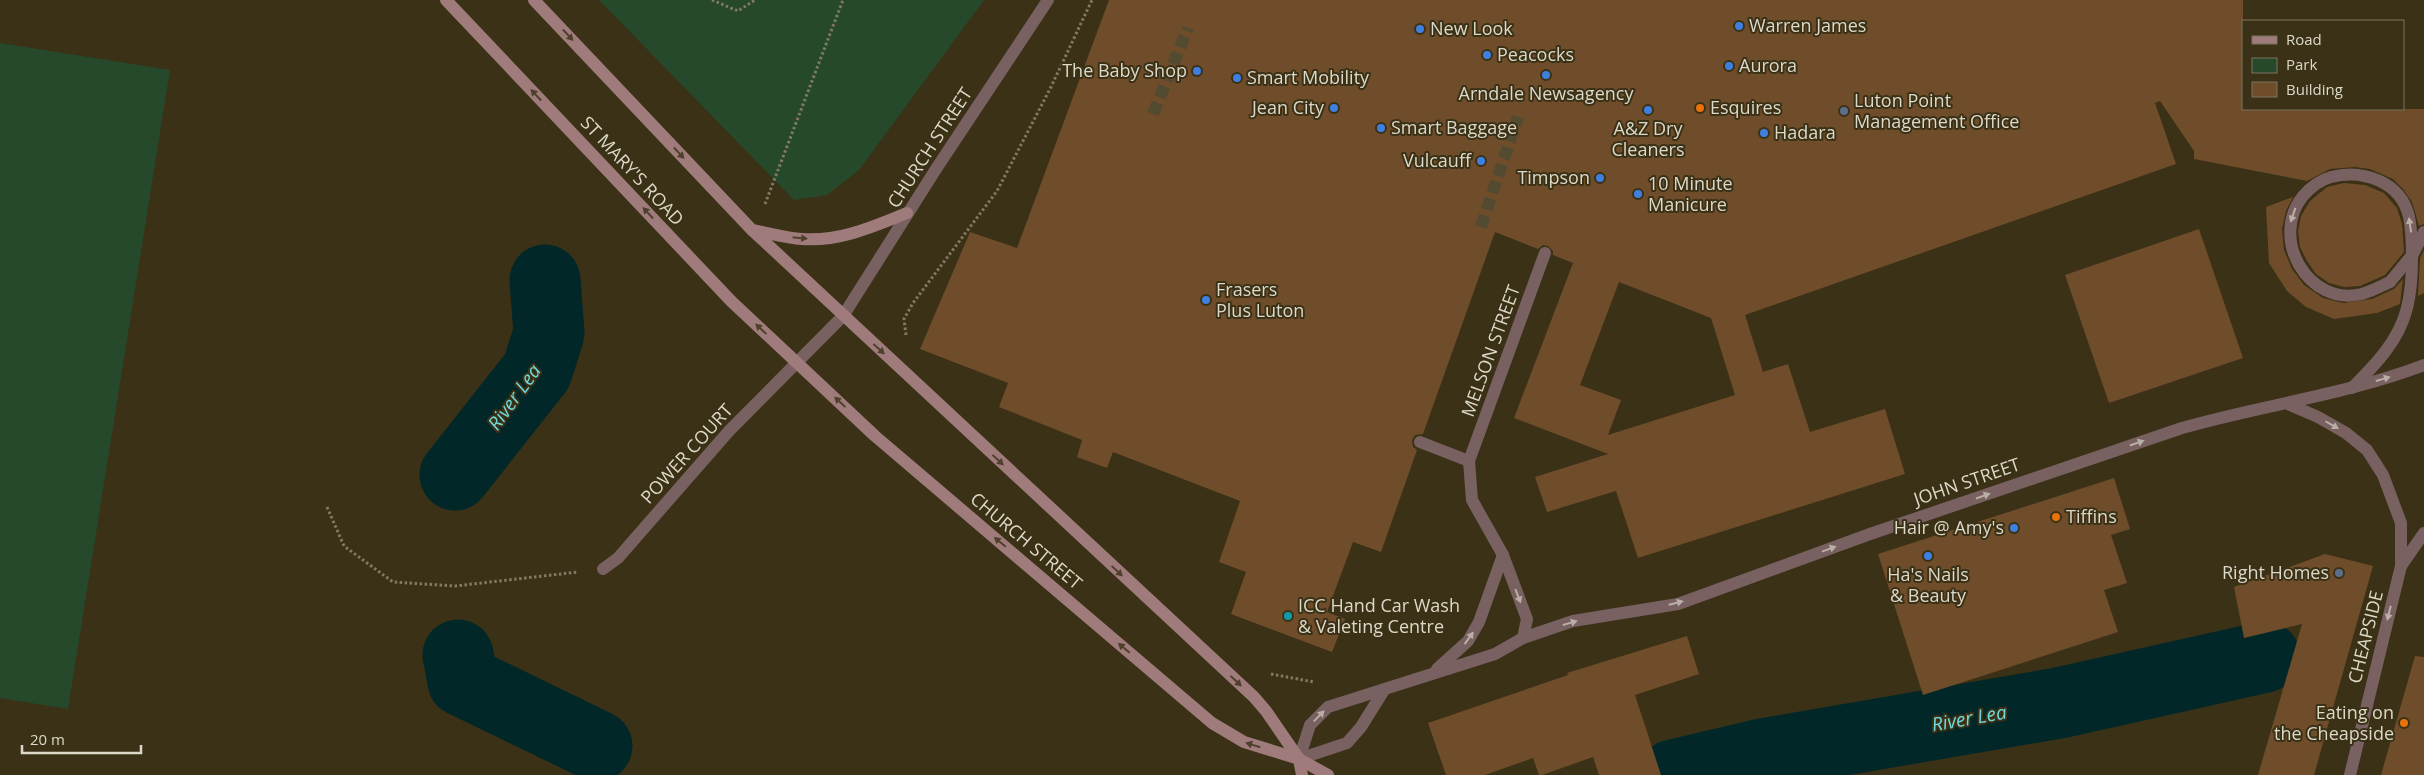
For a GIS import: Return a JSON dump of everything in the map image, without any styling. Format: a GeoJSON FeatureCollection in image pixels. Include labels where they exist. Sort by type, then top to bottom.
{"type":"FeatureCollection","features":[{"type":"Feature","properties":{"kind":"street","name":"ST MARY'S ROAD"},"geometry":{"type":"LineString","coordinates":[[446,0],[731,301],[797,362]]}},
{"type":"Feature","properties":{"kind":"street"},"geometry":{"type":"LineString","coordinates":[[534,0],[752,230],[843,316]]}},
{"type":"Feature","properties":{"kind":"street","name":"CHURCH STREET"},"geometry":{"type":"LineString","coordinates":[[1048,0],[908,213],[843,316],[797,362],[875,436],[1212,723],[1244,742],[1299,759],[1328,775]]}},
{"type":"Feature","properties":{"kind":"street"},"geometry":{"type":"LineString","coordinates":[[2352,388],[2382,358],[2407,308],[2412,278],[2412,235],[2409,215],[2399,196],[2383,182],[2364,174],[2345,174],[2326,178],[2309,189],[2297,204],[2290,222],[2290,242],[2296,261],[2307,276],[2322,288],[2341,294],[2361,294],[2390,282],[2413,254],[2424,232]]}},
{"type":"Feature","properties":{"kind":"street"},"geometry":{"type":"LineString","coordinates":[[752,230],[802,239],[836,238],[859,232],[908,213]]}},
{"type":"Feature","properties":{"kind":"street","name":"MELSON STREET"},"geometry":{"type":"LineString","coordinates":[[1524,638],[1527,619],[1503,555],[1472,500],[1469,461],[1546,253]]}},
{"type":"Feature","properties":{"kind":"street","name":"CHURCH STREET"},"geometry":{"type":"LineString","coordinates":[[843,316],[1254,697],[1299,759],[1302,775]]}},
{"type":"Feature","properties":{"kind":"street","name":"POWER COURT"},"geometry":{"type":"LineString","coordinates":[[603,569],[618,558],[729,431],[797,362]]}},
{"type":"Feature","properties":{"kind":"street","name":"JOHN STREET"},"geometry":{"type":"LineString","coordinates":[[1299,759],[1310,725],[1328,707],[1495,654],[1524,638],[1573,621],[1678,604],[1870,534],[2182,428],[2233,413],[2288,404],[2352,388],[2389,378],[2424,365]]}},
{"type":"Feature","properties":{"kind":"street"},"geometry":{"type":"LineString","coordinates":[[2288,404],[2318,417],[2346,433],[2367,450],[2383,475],[2401,523],[2401,566]]}},
{"type":"Feature","properties":{"kind":"street"},"geometry":{"type":"LineString","coordinates":[[1420,442],[1469,461]]}},
{"type":"Feature","properties":{"kind":"street"},"geometry":{"type":"LineString","coordinates":[[2401,566],[2424,533]]}},
{"type":"Feature","properties":{"kind":"street"},"geometry":{"type":"LineString","coordinates":[[1434,672],[1468,641],[1479,622],[1503,555]]}},
{"type":"Feature","properties":{"kind":"street","name":"CHEAPSIDE"},"geometry":{"type":"LineString","coordinates":[[2350,775],[2401,566]]}},
{"type":"Feature","properties":{"kind":"street"},"geometry":{"type":"LineString","coordinates":[[1299,759],[1346,743],[1362,727],[1384,690]]}},
{"type":"Feature","properties":{"kind":"path"},"geometry":{"type":"LineString","coordinates":[[712,0],[738,11],[755,0]]}},
{"type":"Feature","properties":{"kind":"path"},"geometry":{"type":"LineString","coordinates":[[764,207],[843,0]]}},
{"type":"Feature","properties":{"kind":"path"},"geometry":{"type":"LineString","coordinates":[[908,344],[904,319],[913,303],[997,191],[1051,87],[1092,0]]}},
{"type":"Feature","properties":{"kind":"path"},"geometry":{"type":"LineString","coordinates":[[327,507],[344,546],[393,582],[455,586],[603,569]]}},
{"type":"Feature","properties":{"kind":"path"},"geometry":{"type":"LineString","coordinates":[[1268,674],[1313,682],[1322,679]]}},
{"type":"Feature","properties":{"kind":"green space"},"geometry":{"type":"Polygon","coordinates":[[[599,0],[984,0],[859,170],[827,195],[794,200],[599,0]]]}},
{"type":"Feature","properties":{"kind":"green space"},"geometry":{"type":"Polygon","coordinates":[[[0,43],[170,70],[68,709],[0,698],[0,43]]]}},
{"type":"Feature","properties":{"kind":"building","name":"Frasers Plus Luton"},"geometry":{"type":"Polygon","coordinates":[[[1109,0],[2243,0],[2242,110],[2424,109],[2424,224],[2419,226],[2412,202],[2403,189],[2393,179],[2370,169],[2355,167],[2330,169],[2307,181],[2194,159],[2194,151],[2160,101],[2155,103],[2176,164],[1745,315],[1763,372],[1788,364],[1810,432],[1885,409],[1905,474],[1638,558],[1616,491],[1547,512],[1535,477],[1608,454],[1514,418],[1573,263],[1553,255],[1553,251],[1548,246],[1543,245],[1538,249],[1495,232],[1423,434],[1415,435],[1412,440],[1413,447],[1417,450],[1381,552],[1353,542],[1327,612],[1345,619],[1332,652],[1231,614],[1246,572],[1219,562],[1240,501],[1113,452],[1107,468],[1077,457],[1082,440],[999,407],[1008,383],[920,349],[970,232],[1017,248],[1109,0]],[[1619,282],[1580,385],[1621,400],[1608,435],[1735,395],[1711,318],[1619,282]]]}},
{"type":"Feature","properties":{"kind":"building"},"geometry":{"type":"Polygon","coordinates":[[[2344,183],[2365,185],[2384,193],[2397,208],[2402,224],[2404,252],[2385,275],[2360,286],[2344,287],[2329,283],[2316,274],[2300,247],[2298,231],[2301,216],[2310,201],[2327,187],[2344,183]]]}},
{"type":"Feature","properties":{"kind":"building"},"geometry":{"type":"Polygon","coordinates":[[[2293,197],[2286,211],[2282,229],[2284,250],[2292,269],[2304,285],[2323,298],[2343,303],[2372,299],[2394,289],[2403,279],[2400,304],[2377,313],[2334,319],[2306,307],[2287,291],[2269,263],[2266,207],[2293,197]]]}},
{"type":"Feature","properties":{"kind":"building"},"geometry":{"type":"Polygon","coordinates":[[[2199,229],[2243,358],[2109,403],[2065,275],[2199,229]]]}},
{"type":"Feature","properties":{"kind":"building"},"geometry":{"type":"Polygon","coordinates":[[[2424,250],[2424,293],[2418,296],[2420,258],[2424,250]]]}},
{"type":"Feature","properties":{"kind":"building"},"geometry":{"type":"Polygon","coordinates":[[[2114,478],[2130,529],[2111,535],[2127,583],[2104,590],[2118,632],[1923,695],[1878,554],[2114,478]]]}},
{"type":"Feature","properties":{"kind":"building"},"geometry":{"type":"Polygon","coordinates":[[[2325,554],[2373,566],[2314,775],[2258,775],[2302,624],[2244,638],[2234,587],[2325,554]]]}},
{"type":"Feature","properties":{"kind":"building"},"geometry":{"type":"Polygon","coordinates":[[[1687,636],[1699,674],[1635,695],[1661,775],[1599,775],[1593,757],[1542,775],[1539,775],[1533,758],[1485,775],[1446,775],[1428,723],[1568,675],[1567,673],[1687,636]]]}},
{"type":"Feature","properties":{"kind":"building"},"geometry":{"type":"Polygon","coordinates":[[[2415,656],[2424,657],[2424,775],[2381,775],[2415,656]]]}},
{"type":"Feature","properties":{"kind":"waterway","name":"River Lea"},"geometry":{"type":"LineString","coordinates":[[455,475],[537,371],[549,333],[545,280]]}},
{"type":"Feature","properties":{"kind":"waterway","name":"River Lea"},"geometry":{"type":"LineString","coordinates":[[458,655],[463,681],[597,746]]}},
{"type":"Feature","properties":{"kind":"waterway","name":"River Lea"},"geometry":{"type":"LineString","coordinates":[[1673,775],[1762,754],[2059,703],[2265,657]]}},
{"type":"Feature","properties":{"kind":"tunnel"},"geometry":{"type":"LineString","coordinates":[[1153,114],[1188,28]]}},
{"type":"Feature","properties":{"kind":"tunnel"},"geometry":{"type":"LineString","coordinates":[[1481,227],[1518,117]]}},
{"type":"Feature","properties":{"kind":"place","name":"Warren James"},"geometry":{"type":"Point","coordinates":[1739,26]}},
{"type":"Feature","properties":{"kind":"place","name":"New Look"},"geometry":{"type":"Point","coordinates":[1420,29]}},
{"type":"Feature","properties":{"kind":"place","name":"Peacocks"},"geometry":{"type":"Point","coordinates":[1487,55]}},
{"type":"Feature","properties":{"kind":"place","name":"Aurora"},"geometry":{"type":"Point","coordinates":[1729,66]}},
{"type":"Feature","properties":{"kind":"place","name":"The Baby Shop"},"geometry":{"type":"Point","coordinates":[1197,71]}},
{"type":"Feature","properties":{"kind":"place","name":"Arndale Newsagency"},"geometry":{"type":"Point","coordinates":[1546,75]}},
{"type":"Feature","properties":{"kind":"place","name":"Smart Mobility"},"geometry":{"type":"Point","coordinates":[1237,78]}},
{"type":"Feature","properties":{"kind":"place","name":"Jean City"},"geometry":{"type":"Point","coordinates":[1334,108]}},
{"type":"Feature","properties":{"kind":"place","name":"Esquires"},"geometry":{"type":"Point","coordinates":[1700,108]}},
{"type":"Feature","properties":{"kind":"place","name":"A&Z Dry Cleaners"},"geometry":{"type":"Point","coordinates":[1648,110]}},
{"type":"Feature","properties":{"kind":"place","name":"Luton Point Management Office"},"geometry":{"type":"Point","coordinates":[1844,111]}},
{"type":"Feature","properties":{"kind":"place","name":"Smart Baggage"},"geometry":{"type":"Point","coordinates":[1381,128]}},
{"type":"Feature","properties":{"kind":"place","name":"Hadara"},"geometry":{"type":"Point","coordinates":[1764,133]}},
{"type":"Feature","properties":{"kind":"place","name":"Vulcauff"},"geometry":{"type":"Point","coordinates":[1481,161]}},
{"type":"Feature","properties":{"kind":"place","name":"Timpson"},"geometry":{"type":"Point","coordinates":[1600,178]}},
{"type":"Feature","properties":{"kind":"place","name":"10 Minute Manicure"},"geometry":{"type":"Point","coordinates":[1638,194]}},
{"type":"Feature","properties":{"kind":"place","name":"Frasers Plus Luton"},"geometry":{"type":"Point","coordinates":[1206,300]}},
{"type":"Feature","properties":{"kind":"place","name":"Tiffins"},"geometry":{"type":"Point","coordinates":[2056,517]}},
{"type":"Feature","properties":{"kind":"place","name":"Hair @ Amy's"},"geometry":{"type":"Point","coordinates":[2014,528]}},
{"type":"Feature","properties":{"kind":"place","name":"Ha's Nails & Beauty"},"geometry":{"type":"Point","coordinates":[1928,556]}},
{"type":"Feature","properties":{"kind":"place","name":"Right Homes"},"geometry":{"type":"Point","coordinates":[2339,573]}},
{"type":"Feature","properties":{"kind":"place","name":"ICC Hand Car Wash & Valeting Centre"},"geometry":{"type":"Point","coordinates":[1288,616]}},
{"type":"Feature","properties":{"kind":"place","name":"Eating on the Cheapside"},"geometry":{"type":"Point","coordinates":[2404,723]}}]}
